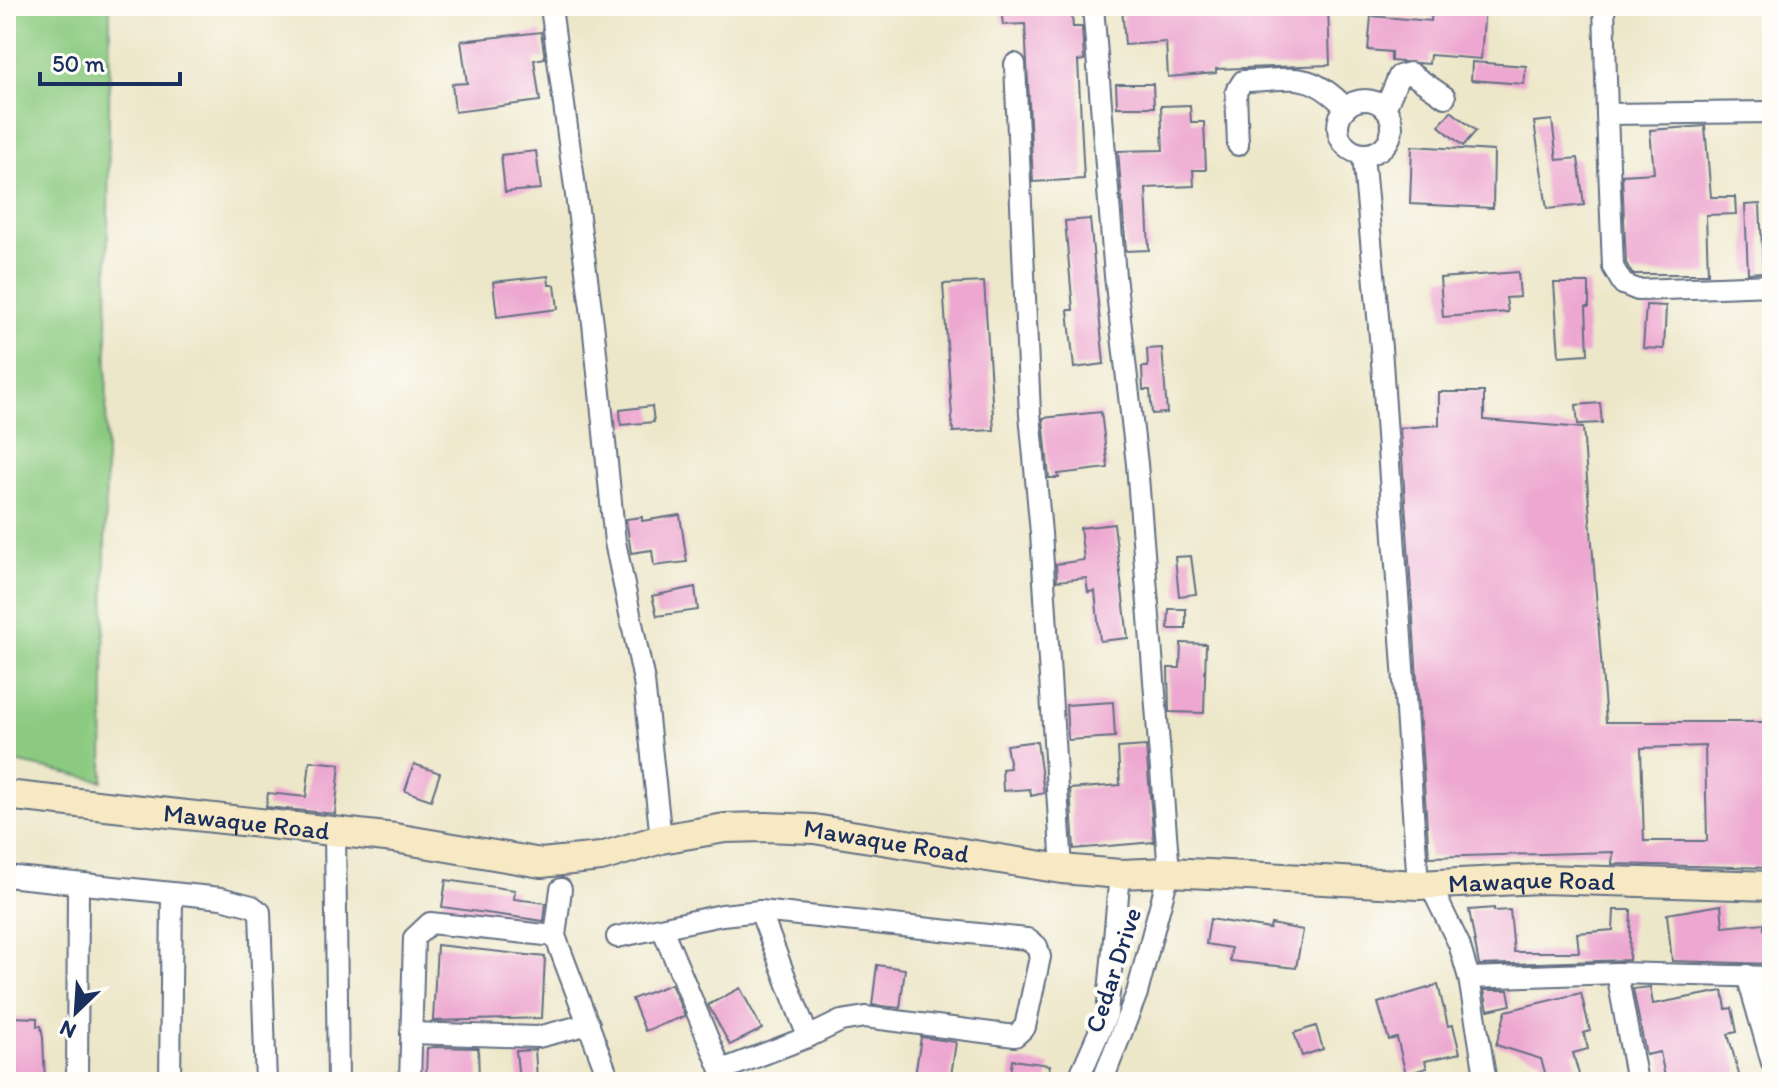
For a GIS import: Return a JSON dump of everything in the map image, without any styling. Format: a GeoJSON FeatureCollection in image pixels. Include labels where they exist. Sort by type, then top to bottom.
{"type":"FeatureCollection","features":[{"type":"Feature","properties":{"kind":"main road","name":"Mawaque Road"},"geometry":{"type":"LineString","coordinates":[[6,795],[395,838],[541,863],[601,857],[661,839],[725,828],[814,829],[1062,869],[1120,874],[1169,872],[1424,885],[1541,879],[1772,886]]}},
{"type":"Feature","properties":{"kind":"street","name":"Cedar Drive"},"geometry":{"type":"LineString","coordinates":[[1093,6],[1115,276],[1137,464],[1169,872],[1137,993],[1102,1082]]}},
{"type":"Feature","properties":{"kind":"street"},"geometry":{"type":"LineString","coordinates":[[1604,6],[1613,267],[1623,284],[1638,290],[1772,285]]}},
{"type":"Feature","properties":{"kind":"street"},"geometry":{"type":"LineString","coordinates":[[551,7],[593,323],[615,542],[644,681],[661,839]]}},
{"type":"Feature","properties":{"kind":"street"},"geometry":{"type":"LineString","coordinates":[[1015,64],[1030,414],[1041,533],[1062,869]]}},
{"type":"Feature","properties":{"kind":"street"},"geometry":{"type":"LineString","coordinates":[[1385,109],[1399,76],[1410,73],[1445,97]]}},
{"type":"Feature","properties":{"kind":"street"},"geometry":{"type":"LineString","coordinates":[[1238,145],[1236,92],[1243,81],[1308,79],[1324,86],[1346,108]]}},
{"type":"Feature","properties":{"kind":"street"},"geometry":{"type":"LineString","coordinates":[[1361,101],[1370,101],[1385,109],[1392,126],[1391,135],[1380,150],[1363,155],[1350,151],[1338,130],[1346,108],[1361,101]]}},
{"type":"Feature","properties":{"kind":"street"},"geometry":{"type":"LineString","coordinates":[[1607,114],[1772,112]]}},
{"type":"Feature","properties":{"kind":"street"},"geometry":{"type":"LineString","coordinates":[[1363,155],[1424,885],[1459,944],[1469,978],[1486,1082]]}},
{"type":"Feature","properties":{"kind":"street"},"geometry":{"type":"LineString","coordinates":[[335,832],[338,1082]]}},
{"type":"Feature","properties":{"kind":"street","name":"Cedar Drive"},"geometry":{"type":"LineString","coordinates":[[1077,1082],[1107,1014],[1120,874]]}},
{"type":"Feature","properties":{"kind":"street"},"geometry":{"type":"LineString","coordinates":[[6,876],[78,886],[221,898],[252,906],[260,912],[266,1082]]}},
{"type":"Feature","properties":{"kind":"street"},"geometry":{"type":"LineString","coordinates":[[77,1082],[78,886]]}},
{"type":"Feature","properties":{"kind":"street"},"geometry":{"type":"LineString","coordinates":[[561,889],[555,936],[610,1082]]}},
{"type":"Feature","properties":{"kind":"street"},"geometry":{"type":"LineString","coordinates":[[170,1082],[172,894]]}},
{"type":"Feature","properties":{"kind":"street"},"geometry":{"type":"LineString","coordinates":[[617,937],[662,928],[760,911],[1027,939],[1037,946],[1040,957],[1025,1027],[1015,1036],[865,1017],[841,1021],[724,1076],[662,928]]}},
{"type":"Feature","properties":{"kind":"street"},"geometry":{"type":"LineString","coordinates":[[760,911],[808,1037]]}},
{"type":"Feature","properties":{"kind":"street"},"geometry":{"type":"LineString","coordinates":[[410,1082],[414,938],[420,929],[430,923],[555,936]]}},
{"type":"Feature","properties":{"kind":"street"},"geometry":{"type":"LineString","coordinates":[[1469,978],[1617,973],[1772,977]]}},
{"type":"Feature","properties":{"kind":"street"},"geometry":{"type":"LineString","coordinates":[[1617,973],[1637,1082]]}},
{"type":"Feature","properties":{"kind":"street"},"geometry":{"type":"LineString","coordinates":[[1747,975],[1772,1063]]}},
{"type":"Feature","properties":{"kind":"street"},"geometry":{"type":"LineString","coordinates":[[411,1033],[538,1037],[589,1024]]}},
{"type":"Feature","properties":{"kind":"green space"},"geometry":{"type":"Polygon","coordinates":[[[6,6],[110,6],[103,781],[6,760],[6,6]]]}},
{"type":"Feature","properties":{"kind":"building"},"geometry":{"type":"Polygon","coordinates":[[[1001,6],[1071,6],[1073,27],[1082,27],[1084,60],[1078,61],[1084,179],[1033,182],[1025,24],[1003,25],[1001,6]]]}},
{"type":"Feature","properties":{"kind":"building"},"geometry":{"type":"Polygon","coordinates":[[[1122,6],[1328,6],[1330,65],[1216,69],[1216,73],[1168,77],[1166,42],[1125,45],[1122,6]]]}},
{"type":"Feature","properties":{"kind":"building"},"geometry":{"type":"Polygon","coordinates":[[[1432,6],[1485,6],[1481,59],[1430,55],[1429,64],[1391,61],[1391,52],[1368,50],[1371,16],[1431,21],[1432,6]]]}},
{"type":"Feature","properties":{"kind":"building"},"geometry":{"type":"Polygon","coordinates":[[[541,32],[545,58],[534,60],[540,101],[455,112],[452,84],[467,83],[461,41],[541,32]]]}},
{"type":"Feature","properties":{"kind":"building"},"geometry":{"type":"Polygon","coordinates":[[[1472,62],[1526,66],[1524,84],[1471,80],[1472,62]]]}},
{"type":"Feature","properties":{"kind":"building"},"geometry":{"type":"Polygon","coordinates":[[[1116,84],[1153,84],[1154,107],[1117,107],[1116,84]]]}},
{"type":"Feature","properties":{"kind":"building"},"geometry":{"type":"Polygon","coordinates":[[[1190,105],[1191,122],[1204,122],[1206,170],[1193,170],[1194,186],[1146,188],[1149,250],[1126,251],[1118,151],[1163,150],[1161,106],[1190,105]]]}},
{"type":"Feature","properties":{"kind":"building"},"geometry":{"type":"Polygon","coordinates":[[[1451,111],[1476,131],[1463,146],[1439,126],[1451,111]]]}},
{"type":"Feature","properties":{"kind":"building"},"geometry":{"type":"Polygon","coordinates":[[[1552,120],[1557,160],[1578,158],[1584,205],[1547,209],[1534,122],[1552,120]]]}},
{"type":"Feature","properties":{"kind":"building"},"geometry":{"type":"Polygon","coordinates":[[[1705,126],[1711,197],[1735,197],[1736,214],[1706,215],[1708,274],[1632,274],[1626,263],[1622,175],[1654,173],[1650,130],[1705,126]]]}},
{"type":"Feature","properties":{"kind":"building"},"geometry":{"type":"Polygon","coordinates":[[[1412,146],[1494,151],[1493,208],[1410,204],[1412,146]]]}},
{"type":"Feature","properties":{"kind":"building"},"geometry":{"type":"Polygon","coordinates":[[[536,151],[541,189],[505,192],[501,155],[536,151]]]}},
{"type":"Feature","properties":{"kind":"building"},"geometry":{"type":"Polygon","coordinates":[[[1760,204],[1763,272],[1748,273],[1745,205],[1760,204]]]}},
{"type":"Feature","properties":{"kind":"building"},"geometry":{"type":"Polygon","coordinates":[[[1090,219],[1104,364],[1074,368],[1068,310],[1073,310],[1065,221],[1090,219]]]}},
{"type":"Feature","properties":{"kind":"building"},"geometry":{"type":"Polygon","coordinates":[[[1518,272],[1520,297],[1506,298],[1508,312],[1443,317],[1440,278],[1518,272]]]}},
{"type":"Feature","properties":{"kind":"building"},"geometry":{"type":"Polygon","coordinates":[[[548,276],[549,285],[555,285],[558,309],[497,317],[493,282],[548,276]]]}},
{"type":"Feature","properties":{"kind":"building"},"geometry":{"type":"Polygon","coordinates":[[[984,282],[994,430],[953,432],[943,284],[984,282]]]}},
{"type":"Feature","properties":{"kind":"building"},"geometry":{"type":"Polygon","coordinates":[[[1554,283],[1589,283],[1589,307],[1586,307],[1588,354],[1559,356],[1554,283]]]}},
{"type":"Feature","properties":{"kind":"building"},"geometry":{"type":"Polygon","coordinates":[[[1646,305],[1666,306],[1664,349],[1643,348],[1646,305]]]}},
{"type":"Feature","properties":{"kind":"building"},"geometry":{"type":"Polygon","coordinates":[[[1162,348],[1167,413],[1152,414],[1150,390],[1143,390],[1142,367],[1148,367],[1147,349],[1162,348]]]}},
{"type":"Feature","properties":{"kind":"building"},"geometry":{"type":"Polygon","coordinates":[[[1439,392],[1484,392],[1484,420],[1583,428],[1606,722],[1772,722],[1772,868],[1612,864],[1613,852],[1429,857],[1400,428],[1439,425],[1439,392]],[[1705,746],[1641,748],[1644,841],[1707,841],[1705,746]]]}},
{"type":"Feature","properties":{"kind":"building"},"geometry":{"type":"Polygon","coordinates":[[[1600,403],[1602,423],[1578,424],[1576,405],[1600,403]]]}},
{"type":"Feature","properties":{"kind":"building"},"geometry":{"type":"Polygon","coordinates":[[[652,406],[654,422],[621,425],[620,410],[652,406]]]}},
{"type":"Feature","properties":{"kind":"building"},"geometry":{"type":"Polygon","coordinates":[[[1101,412],[1108,468],[1058,474],[1059,478],[1049,478],[1043,418],[1101,412]]]}},
{"type":"Feature","properties":{"kind":"building"},"geometry":{"type":"Polygon","coordinates":[[[680,515],[687,562],[654,566],[652,550],[631,553],[626,519],[642,517],[642,521],[680,515]]]}},
{"type":"Feature","properties":{"kind":"building"},"geometry":{"type":"Polygon","coordinates":[[[1114,524],[1128,638],[1100,641],[1095,591],[1088,592],[1086,578],[1057,581],[1056,564],[1084,560],[1080,528],[1114,524]]]}},
{"type":"Feature","properties":{"kind":"building"},"geometry":{"type":"Polygon","coordinates":[[[1191,556],[1196,594],[1179,596],[1175,557],[1191,556]]]}},
{"type":"Feature","properties":{"kind":"building"},"geometry":{"type":"Polygon","coordinates":[[[695,587],[698,610],[657,616],[652,596],[695,587]]]}},
{"type":"Feature","properties":{"kind":"building"},"geometry":{"type":"Polygon","coordinates":[[[1169,609],[1186,609],[1186,629],[1168,629],[1169,609]]]}},
{"type":"Feature","properties":{"kind":"building"},"geometry":{"type":"Polygon","coordinates":[[[1181,643],[1206,644],[1204,713],[1169,712],[1168,668],[1180,668],[1181,643]]]}},
{"type":"Feature","properties":{"kind":"building"},"geometry":{"type":"Polygon","coordinates":[[[1113,702],[1115,737],[1068,740],[1066,705],[1113,702]]]}},
{"type":"Feature","properties":{"kind":"building"},"geometry":{"type":"Polygon","coordinates":[[[1037,741],[1044,793],[1031,796],[1030,789],[1003,791],[1002,769],[1010,768],[1006,745],[1037,741]]]}},
{"type":"Feature","properties":{"kind":"building"},"geometry":{"type":"Polygon","coordinates":[[[1146,746],[1154,842],[1074,849],[1070,789],[1120,785],[1118,748],[1146,746]]]}},
{"type":"Feature","properties":{"kind":"building"},"geometry":{"type":"Polygon","coordinates":[[[310,761],[340,764],[335,814],[266,807],[268,793],[306,797],[310,761]]]}},
{"type":"Feature","properties":{"kind":"building"},"geometry":{"type":"Polygon","coordinates":[[[414,764],[440,773],[431,800],[405,791],[414,764]]]}},
{"type":"Feature","properties":{"kind":"building"},"geometry":{"type":"Polygon","coordinates":[[[446,880],[515,890],[514,899],[546,903],[544,921],[442,907],[446,880]]]}},
{"type":"Feature","properties":{"kind":"building"},"geometry":{"type":"Polygon","coordinates":[[[1721,905],[1723,927],[1764,923],[1764,929],[1772,928],[1772,964],[1672,961],[1667,914],[1721,905]]]}},
{"type":"Feature","properties":{"kind":"building"},"geometry":{"type":"Polygon","coordinates":[[[1494,908],[1494,911],[1510,910],[1514,952],[1579,952],[1577,933],[1613,930],[1614,910],[1631,910],[1629,960],[1479,965],[1469,910],[1494,908]]]}},
{"type":"Feature","properties":{"kind":"building"},"geometry":{"type":"Polygon","coordinates":[[[1210,919],[1270,929],[1271,924],[1303,930],[1296,968],[1230,961],[1231,948],[1206,944],[1210,919]]]}},
{"type":"Feature","properties":{"kind":"building"},"geometry":{"type":"Polygon","coordinates":[[[437,945],[545,957],[542,1018],[433,1021],[437,945]]]}},
{"type":"Feature","properties":{"kind":"building"},"geometry":{"type":"Polygon","coordinates":[[[877,965],[905,969],[900,1008],[872,1005],[877,965]]]}},
{"type":"Feature","properties":{"kind":"building"},"geometry":{"type":"Polygon","coordinates":[[[671,984],[685,1016],[645,1031],[632,999],[671,984]]]}},
{"type":"Feature","properties":{"kind":"building"},"geometry":{"type":"Polygon","coordinates":[[[1438,985],[1448,1026],[1453,1025],[1460,1053],[1425,1061],[1427,1068],[1406,1074],[1397,1038],[1389,1040],[1378,1003],[1438,985]]]}},
{"type":"Feature","properties":{"kind":"building"},"geometry":{"type":"Polygon","coordinates":[[[1650,987],[1653,1004],[1723,991],[1726,1009],[1732,1008],[1737,1032],[1728,1034],[1741,1082],[1666,1082],[1660,1052],[1646,1055],[1633,989],[1650,987]]]}},
{"type":"Feature","properties":{"kind":"building"},"geometry":{"type":"Polygon","coordinates":[[[740,988],[762,1029],[730,1045],[708,1005],[740,988]]]}},
{"type":"Feature","properties":{"kind":"building"},"geometry":{"type":"Polygon","coordinates":[[[1484,990],[1508,990],[1511,1005],[1488,1010],[1484,990]]]}},
{"type":"Feature","properties":{"kind":"building"},"geometry":{"type":"Polygon","coordinates":[[[1581,993],[1590,1031],[1584,1033],[1588,1049],[1573,1053],[1581,1082],[1548,1082],[1541,1059],[1496,1045],[1506,1011],[1581,993]]]}},
{"type":"Feature","properties":{"kind":"building"},"geometry":{"type":"Polygon","coordinates":[[[12,1017],[37,1018],[43,1038],[45,1082],[6,1082],[6,1029],[12,1029],[12,1017]]]}},
{"type":"Feature","properties":{"kind":"building"},"geometry":{"type":"Polygon","coordinates":[[[1316,1026],[1323,1049],[1302,1056],[1294,1033],[1316,1026]]]}},
{"type":"Feature","properties":{"kind":"building"},"geometry":{"type":"Polygon","coordinates":[[[921,1037],[956,1042],[950,1082],[914,1082],[921,1037]]]}},
{"type":"Feature","properties":{"kind":"building"},"geometry":{"type":"Polygon","coordinates":[[[427,1048],[478,1048],[479,1079],[426,1076],[427,1048]]]}},
{"type":"Feature","properties":{"kind":"building"},"geometry":{"type":"Polygon","coordinates":[[[535,1050],[537,1079],[519,1081],[516,1051],[535,1050]]]}},
{"type":"Feature","properties":{"kind":"building"},"geometry":{"type":"Polygon","coordinates":[[[1012,1060],[1050,1065],[1047,1082],[1009,1082],[1012,1060]]]}}]}
